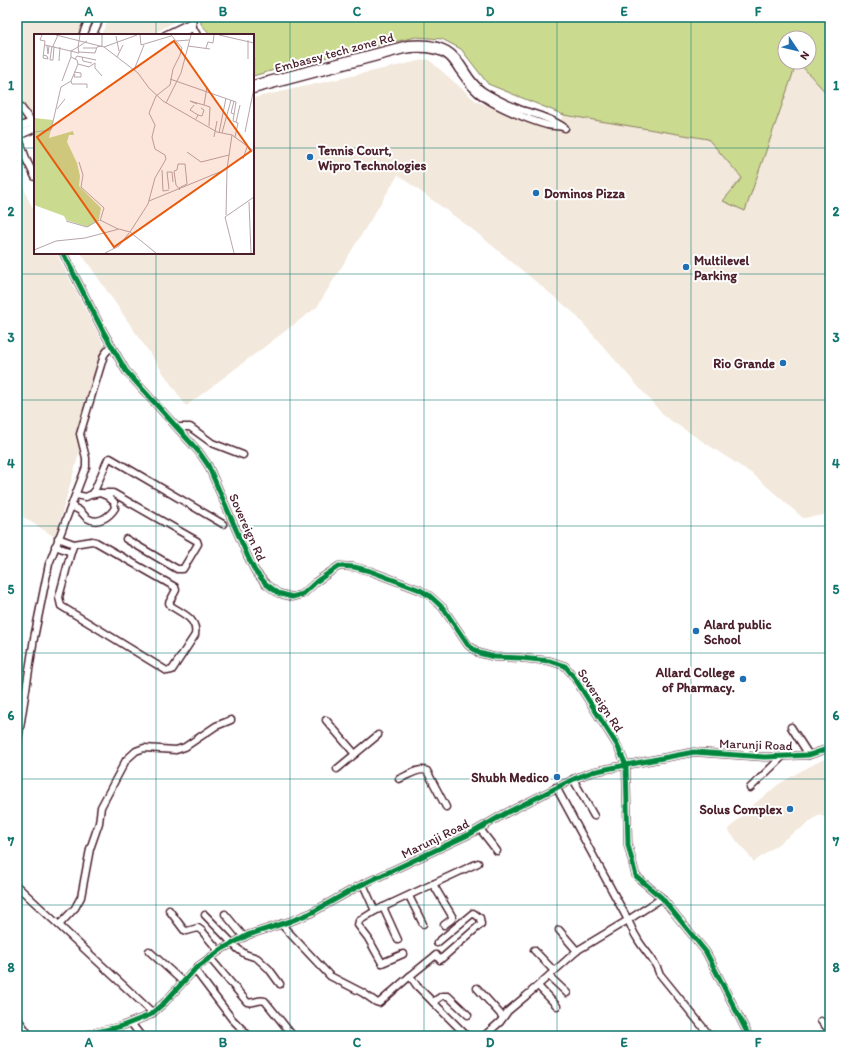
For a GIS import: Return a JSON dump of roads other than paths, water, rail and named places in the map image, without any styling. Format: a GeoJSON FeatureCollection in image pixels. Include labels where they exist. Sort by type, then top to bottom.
{"type":"FeatureCollection","features":[{"type":"Feature","properties":{"kind":"main road"},"geometry":{"type":"LineString","coordinates":[[83,34],[90,17]]}},
{"type":"Feature","properties":{"kind":"main road"},"geometry":{"type":"LineString","coordinates":[[92,34],[100,17]]}},
{"type":"Feature","properties":{"kind":"main road"},"geometry":{"type":"LineString","coordinates":[[18,133],[34,124]]}},
{"type":"Feature","properties":{"kind":"street"},"geometry":{"type":"LineString","coordinates":[[168,34],[190,26]]}},
{"type":"Feature","properties":{"kind":"street"},"geometry":{"type":"LineString","coordinates":[[178,34],[190,26]]}},
{"type":"Feature","properties":{"kind":"street"},"geometry":{"type":"LineString","coordinates":[[190,26],[197,34]]}},
{"type":"Feature","properties":{"kind":"street","name":"Embassy tech zone Rd"},"geometry":{"type":"LineString","coordinates":[[254,84],[408,44],[422,43],[434,45],[449,51],[458,60],[479,88],[525,114],[554,120],[563,127]]}},
{"type":"Feature","properties":{"kind":"street"},"geometry":{"type":"LineString","coordinates":[[254,90],[404,50],[416,48],[430,49],[450,58],[468,83],[484,98],[496,105],[525,114]]}},
{"type":"Feature","properties":{"kind":"street"},"geometry":{"type":"LineString","coordinates":[[17,106],[20,106],[34,124]]}},
{"type":"Feature","properties":{"kind":"street"},"geometry":{"type":"LineString","coordinates":[[18,133],[27,161],[34,175]]}},
{"type":"Feature","properties":{"kind":"street","name":"Sovereign Rd"},"geometry":{"type":"LineString","coordinates":[[64,254],[111,346],[126,371],[178,427],[208,465],[248,557],[255,571],[266,584],[278,593],[292,597],[303,594],[317,581],[339,566],[354,567],[365,570],[420,590],[430,596],[443,608],[468,644],[479,653],[494,657],[550,661],[565,666],[574,677],[617,745],[626,765]]}},
{"type":"Feature","properties":{"kind":"street"},"geometry":{"type":"LineString","coordinates":[[17,747],[35,636],[49,564],[86,467],[86,458],[80,434],[104,355],[111,346]]}},
{"type":"Feature","properties":{"kind":"street"},"geometry":{"type":"LineString","coordinates":[[178,427],[190,427],[212,443],[243,455]]}},
{"type":"Feature","properties":{"kind":"street"},"geometry":{"type":"LineString","coordinates":[[93,494],[108,459],[110,458],[223,524]]}},
{"type":"Feature","properties":{"kind":"street"},"geometry":{"type":"LineString","coordinates":[[71,506],[80,510],[88,519],[97,521],[108,517],[115,508],[114,502],[107,496],[100,493]]}},
{"type":"Feature","properties":{"kind":"street"},"geometry":{"type":"LineString","coordinates":[[76,495],[86,497],[93,494],[113,493],[197,541],[198,544],[183,569],[180,570],[126,539]]}},
{"type":"Feature","properties":{"kind":"street"},"geometry":{"type":"LineString","coordinates":[[58,538],[74,544],[96,542],[175,587],[176,590],[169,603],[193,621],[197,628],[196,635],[174,669],[167,671],[61,606],[59,597],[74,544]]}},
{"type":"Feature","properties":{"kind":"street"},"geometry":{"type":"LineString","coordinates":[[55,546],[71,552]]}},
{"type":"Feature","properties":{"kind":"street"},"geometry":{"type":"LineString","coordinates":[[59,925],[75,908],[81,896],[90,849],[99,823],[101,807],[126,760],[136,751],[144,748],[169,751],[180,749],[216,726],[231,720]]}},
{"type":"Feature","properties":{"kind":"street"},"geometry":{"type":"LineString","coordinates":[[326,720],[355,754]]}},
{"type":"Feature","properties":{"kind":"street"},"geometry":{"type":"LineString","coordinates":[[791,727],[809,755]]}},
{"type":"Feature","properties":{"kind":"street"},"geometry":{"type":"LineString","coordinates":[[337,769],[378,735]]}},
{"type":"Feature","properties":{"kind":"street","name":"Marunji Road"},"geometry":{"type":"LineString","coordinates":[[81,1036],[131,1023],[153,1012],[165,1002],[195,970],[219,951],[244,937],[311,912],[363,884],[480,829],[506,813],[573,779],[592,772],[694,752],[764,757],[809,755],[830,748]]}},
{"type":"Feature","properties":{"kind":"street"},"geometry":{"type":"LineString","coordinates":[[750,788],[783,756]]}},
{"type":"Feature","properties":{"kind":"street"},"geometry":{"type":"LineString","coordinates":[[626,765],[628,845],[636,876],[662,898],[706,952],[748,1036]]}},
{"type":"Feature","properties":{"kind":"street"},"geometry":{"type":"LineString","coordinates":[[399,779],[421,769],[427,771],[446,807]]}},
{"type":"Feature","properties":{"kind":"street"},"geometry":{"type":"LineString","coordinates":[[573,779],[594,816]]}},
{"type":"Feature","properties":{"kind":"street"},"geometry":{"type":"LineString","coordinates":[[556,787],[637,938],[649,957],[657,964],[659,973],[710,1036]]}},
{"type":"Feature","properties":{"kind":"street"},"geometry":{"type":"LineString","coordinates":[[480,829],[497,851]]}},
{"type":"Feature","properties":{"kind":"street"},"geometry":{"type":"LineString","coordinates":[[403,954],[382,963],[358,923],[383,907],[478,863]]}},
{"type":"Feature","properties":{"kind":"street"},"geometry":{"type":"LineString","coordinates":[[363,884],[375,911]]}},
{"type":"Feature","properties":{"kind":"street"},"geometry":{"type":"LineString","coordinates":[[433,884],[452,916],[452,919],[444,925]]}},
{"type":"Feature","properties":{"kind":"street"},"geometry":{"type":"LineString","coordinates":[[17,886],[153,1012]]}},
{"type":"Feature","properties":{"kind":"street"},"geometry":{"type":"LineString","coordinates":[[409,896],[423,924]]}},
{"type":"Feature","properties":{"kind":"street"},"geometry":{"type":"LineString","coordinates":[[484,1036],[508,1011],[577,951],[662,898]]}},
{"type":"Feature","properties":{"kind":"street"},"geometry":{"type":"LineString","coordinates":[[383,907],[398,940]]}},
{"type":"Feature","properties":{"kind":"street"},"geometry":{"type":"LineString","coordinates":[[169,910],[184,930],[187,931],[198,928],[219,951]]}},
{"type":"Feature","properties":{"kind":"street"},"geometry":{"type":"LineString","coordinates":[[280,924],[330,976],[379,1003],[436,955],[440,960],[481,924],[480,918],[473,913],[437,943]]}},
{"type":"Feature","properties":{"kind":"street"},"geometry":{"type":"LineString","coordinates":[[225,914],[244,937]]}},
{"type":"Feature","properties":{"kind":"street"},"geometry":{"type":"LineString","coordinates":[[205,916],[245,954],[257,958],[269,968],[280,984]]}},
{"type":"Feature","properties":{"kind":"street"},"geometry":{"type":"LineString","coordinates":[[559,930],[577,951]]}},
{"type":"Feature","properties":{"kind":"street"},"geometry":{"type":"LineString","coordinates":[[534,950],[554,971]]}},
{"type":"Feature","properties":{"kind":"street"},"geometry":{"type":"LineString","coordinates":[[149,951],[183,982]]}},
{"type":"Feature","properties":{"kind":"street"},"geometry":{"type":"LineString","coordinates":[[210,958],[247,1002],[265,1001],[293,1036]]}},
{"type":"Feature","properties":{"kind":"street"},"geometry":{"type":"LineString","coordinates":[[195,970],[232,1019],[248,1036]]}},
{"type":"Feature","properties":{"kind":"street"},"geometry":{"type":"LineString","coordinates":[[410,976],[417,986],[467,1036]]}},
{"type":"Feature","properties":{"kind":"street"},"geometry":{"type":"LineString","coordinates":[[549,976],[567,993]]}},
{"type":"Feature","properties":{"kind":"street"},"geometry":{"type":"LineString","coordinates":[[538,986],[557,1006]]}},
{"type":"Feature","properties":{"kind":"street"},"geometry":{"type":"LineString","coordinates":[[478,988],[503,1017]]}},
{"type":"Feature","properties":{"kind":"street"},"geometry":{"type":"LineString","coordinates":[[433,1002],[442,996],[448,996],[468,1015]]}},
{"type":"Feature","properties":{"kind":"street"},"geometry":{"type":"LineString","coordinates":[[17,1018],[30,1036]]}},
{"type":"Feature","properties":{"kind":"street"},"geometry":{"type":"LineString","coordinates":[[822,1021],[830,1031]]}},
{"type":"Feature","properties":{"kind":"street"},"geometry":{"type":"LineString","coordinates":[[131,1023],[141,1036]]}},
{"type":"Feature","properties":{"kind":"place","name":"Tennis Court, Wipro Technologies"},"geometry":{"type":"Point","coordinates":[310,157]}},
{"type":"Feature","properties":{"kind":"place","name":"Dominos Pizza"},"geometry":{"type":"Point","coordinates":[536,193]}},
{"type":"Feature","properties":{"kind":"place","name":"Multilevel Parking"},"geometry":{"type":"Point","coordinates":[686,267]}},
{"type":"Feature","properties":{"kind":"place","name":"Rio Grande"},"geometry":{"type":"Point","coordinates":[783,363]}},
{"type":"Feature","properties":{"kind":"place","name":"Alard public School"},"geometry":{"type":"Point","coordinates":[696,631]}},
{"type":"Feature","properties":{"kind":"place","name":"Allard College of Pharmacy."},"geometry":{"type":"Point","coordinates":[743,679]}},
{"type":"Feature","properties":{"kind":"place","name":"Shubh Medico"},"geometry":{"type":"Point","coordinates":[557,777]}},
{"type":"Feature","properties":{"kind":"place","name":"Solus Complex"},"geometry":{"type":"Point","coordinates":[790,809]}}]}
